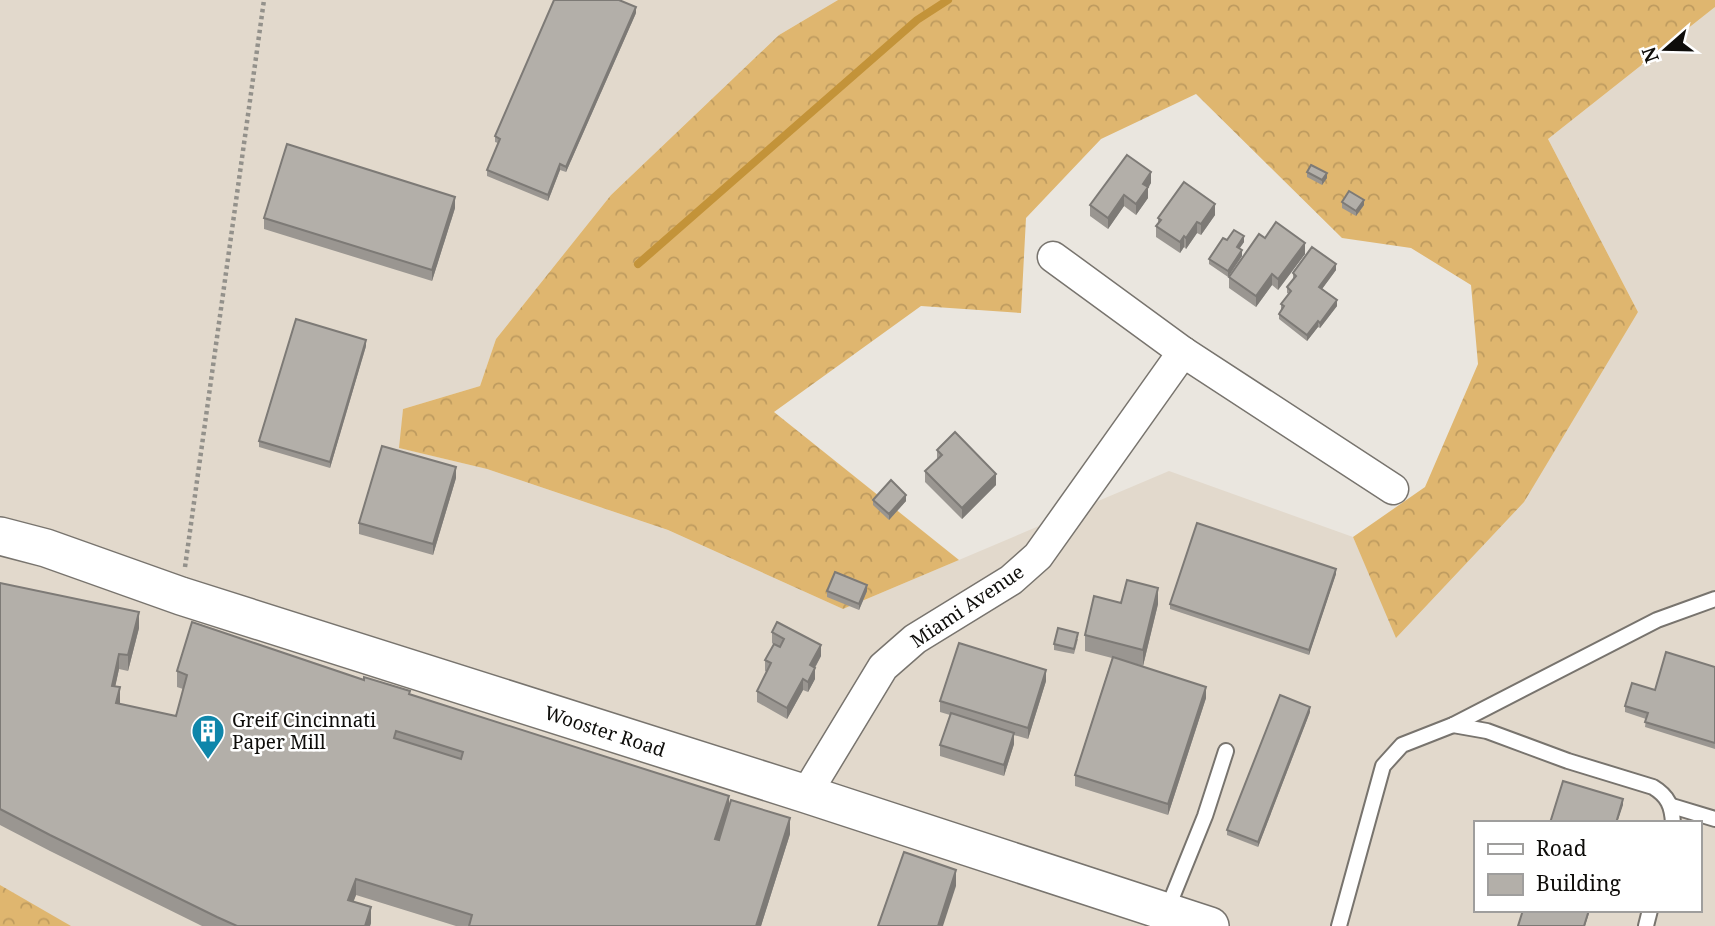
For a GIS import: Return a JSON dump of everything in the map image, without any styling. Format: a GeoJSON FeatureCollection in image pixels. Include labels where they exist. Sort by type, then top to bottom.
{"type":"FeatureCollection","features":[{"type":"Feature","properties":{"kind":"street"},"geometry":{"type":"LineString","coordinates":[[1053,257],[1183,352],[1393,489]]}},
{"type":"Feature","properties":{"kind":"street","name":"Miami Avenue"},"geometry":{"type":"LineString","coordinates":[[806,794],[883,667],[915,639],[1011,580],[1038,556],[1183,352]]}},
{"type":"Feature","properties":{"kind":"street","name":"Wooster Road"},"geometry":{"type":"LineString","coordinates":[[0,536],[46,548],[181,596],[806,794],[1210,926]]}},
{"type":"Feature","properties":{"kind":"lane"},"geometry":{"type":"LineString","coordinates":[[1339,926],[1383,766],[1402,745],[1453,726],[1657,620],[1715,599]]}},
{"type":"Feature","properties":{"kind":"lane"},"geometry":{"type":"LineString","coordinates":[[1453,726],[1487,731],[1568,761],[1653,787],[1662,792],[1672,806],[1673,821]]}},
{"type":"Feature","properties":{"kind":"lane"},"geometry":{"type":"LineString","coordinates":[[1167,912],[1205,816],[1226,751]]}},
{"type":"Feature","properties":{"kind":"lane"},"geometry":{"type":"LineString","coordinates":[[1672,806],[1715,819]]}},
{"type":"Feature","properties":{"kind":"path"},"geometry":{"type":"LineString","coordinates":[[181,596],[264,0]]}},
{"type":"Feature","properties":{"kind":"shaded area"},"geometry":{"type":"Polygon","coordinates":[[[0,0],[838,0],[779,35],[611,195],[496,339],[480,386],[403,409],[400,448],[487,469],[668,530],[843,609],[1169,471],[1353,537],[1397,637],[1638,312],[1548,139],[1715,7],[1715,926],[0,926],[0,0]]]}},
{"type":"Feature","properties":{"kind":"green space"},"geometry":{"type":"Polygon","coordinates":[[[838,0],[1715,0],[1715,7],[1548,139],[1638,312],[1524,502],[1396,638],[1353,537],[1425,487],[1478,364],[1471,285],[1411,248],[1342,238],[1196,94],[1101,139],[1026,218],[1021,313],[921,306],[774,412],[959,560],[843,609],[668,530],[487,469],[399,448],[403,409],[480,386],[496,339],[611,195],[779,35],[838,0]]]}},
{"type":"Feature","properties":{"kind":"green space"},"geometry":{"type":"Polygon","coordinates":[[[0,885],[71,926],[0,926],[0,885]]]}},
{"type":"Feature","properties":{"kind":"building"},"geometry":{"type":"Polygon","coordinates":[[[554,0],[619,0],[636,7],[566,167],[560,164],[548,195],[487,170],[500,139],[495,136],[554,0]]]}},
{"type":"Feature","properties":{"kind":"building"},"geometry":{"type":"Polygon","coordinates":[[[287,144],[455,197],[432,270],[264,218],[287,144]]]}},
{"type":"Feature","properties":{"kind":"building"},"geometry":{"type":"Polygon","coordinates":[[[1127,155],[1151,172],[1143,184],[1148,187],[1136,204],[1124,195],[1108,218],[1090,205],[1127,155]]]}},
{"type":"Feature","properties":{"kind":"building"},"geometry":{"type":"Polygon","coordinates":[[[1311,165],[1327,173],[1322,180],[1307,172],[1311,165]]]}},
{"type":"Feature","properties":{"kind":"building"},"geometry":{"type":"Polygon","coordinates":[[[1184,182],[1215,204],[1201,224],[1197,222],[1180,242],[1156,226],[1161,220],[1158,218],[1184,182]]]}},
{"type":"Feature","properties":{"kind":"building"},"geometry":{"type":"Polygon","coordinates":[[[1349,191],[1364,200],[1356,211],[1342,202],[1349,191]]]}},
{"type":"Feature","properties":{"kind":"building"},"geometry":{"type":"Polygon","coordinates":[[[1276,222],[1305,243],[1278,279],[1272,274],[1256,296],[1229,277],[1259,234],[1265,238],[1276,222]]]}},
{"type":"Feature","properties":{"kind":"building"},"geometry":{"type":"Polygon","coordinates":[[[1234,230],[1244,236],[1237,247],[1242,250],[1228,271],[1209,259],[1223,238],[1227,240],[1234,230]]]}},
{"type":"Feature","properties":{"kind":"building"},"geometry":{"type":"Polygon","coordinates":[[[1312,247],[1336,264],[1319,287],[1337,300],[1307,335],[1279,314],[1284,306],[1281,304],[1291,291],[1287,287],[1296,276],[1293,273],[1312,247]]]}},
{"type":"Feature","properties":{"kind":"building"},"geometry":{"type":"Polygon","coordinates":[[[296,319],[366,340],[330,462],[259,441],[296,319]]]}},
{"type":"Feature","properties":{"kind":"building"},"geometry":{"type":"Polygon","coordinates":[[[955,432],[996,474],[962,508],[925,471],[942,455],[937,450],[955,432]]]}},
{"type":"Feature","properties":{"kind":"building"},"geometry":{"type":"Polygon","coordinates":[[[382,446],[456,467],[433,544],[359,523],[382,446]]]}},
{"type":"Feature","properties":{"kind":"building"},"geometry":{"type":"Polygon","coordinates":[[[891,480],[906,495],[889,514],[873,500],[891,480]]]}},
{"type":"Feature","properties":{"kind":"building"},"geometry":{"type":"Polygon","coordinates":[[[1197,523],[1336,569],[1309,650],[1170,604],[1197,523]]]}},
{"type":"Feature","properties":{"kind":"building"},"geometry":{"type":"Polygon","coordinates":[[[835,572],[867,585],[859,604],[827,591],[835,572]]]}},
{"type":"Feature","properties":{"kind":"building"},"geometry":{"type":"Polygon","coordinates":[[[1127,580],[1158,588],[1143,650],[1085,635],[1094,596],[1121,603],[1127,580]]]}},
{"type":"Feature","properties":{"kind":"building","name":"Greif Cincinnati Paper Mill"},"geometry":{"type":"Polygon","coordinates":[[[0,583],[139,612],[128,655],[119,654],[112,686],[120,687],[116,703],[176,716],[187,675],[177,671],[192,622],[364,680],[364,677],[410,691],[409,694],[729,796],[715,839],[719,840],[731,800],[790,818],[756,926],[469,926],[472,915],[356,879],[348,900],[371,907],[365,926],[237,926],[0,809],[0,583]],[[396,731],[394,738],[461,759],[463,752],[396,731]]]}},
{"type":"Feature","properties":{"kind":"building"},"geometry":{"type":"Polygon","coordinates":[[[777,622],[821,645],[810,665],[815,668],[808,682],[803,679],[787,708],[757,691],[771,663],[765,660],[774,644],[780,647],[784,639],[772,632],[777,622]]]}},
{"type":"Feature","properties":{"kind":"building"},"geometry":{"type":"Polygon","coordinates":[[[1058,628],[1078,633],[1074,649],[1054,644],[1058,628]]]}},
{"type":"Feature","properties":{"kind":"building"},"geometry":{"type":"Polygon","coordinates":[[[959,643],[1046,670],[1028,728],[940,701],[959,643]]]}},
{"type":"Feature","properties":{"kind":"building"},"geometry":{"type":"Polygon","coordinates":[[[1666,652],[1715,667],[1715,743],[1645,722],[1648,713],[1625,706],[1632,683],[1655,690],[1666,652]]]}},
{"type":"Feature","properties":{"kind":"building"},"geometry":{"type":"Polygon","coordinates":[[[1113,657],[1206,687],[1168,804],[1075,775],[1113,657]]]}},
{"type":"Feature","properties":{"kind":"building"},"geometry":{"type":"Polygon","coordinates":[[[1280,695],[1310,707],[1258,842],[1227,830],[1280,695]]]}},
{"type":"Feature","properties":{"kind":"building"},"geometry":{"type":"Polygon","coordinates":[[[951,713],[1014,733],[1004,765],[940,745],[951,713]]]}},
{"type":"Feature","properties":{"kind":"building"},"geometry":{"type":"Polygon","coordinates":[[[1563,781],[1623,799],[1617,821],[1551,821],[1563,781]]]}},
{"type":"Feature","properties":{"kind":"building"},"geometry":{"type":"Polygon","coordinates":[[[904,852],[956,870],[938,926],[878,926],[904,852]]]}},
{"type":"Feature","properties":{"kind":"building"},"geometry":{"type":"Polygon","coordinates":[[[1522,912],[1588,912],[1584,926],[1518,926],[1522,912]]]}},
{"type":"Feature","properties":{"kind":"waterway"},"geometry":{"type":"LineString","coordinates":[[638,264],[917,20],[948,0]]}},
{"type":"Feature","properties":{"kind":"place","name":"Greif Cincinnati Paper Mill"},"geometry":{"type":"Point","coordinates":[208,761]}}]}
